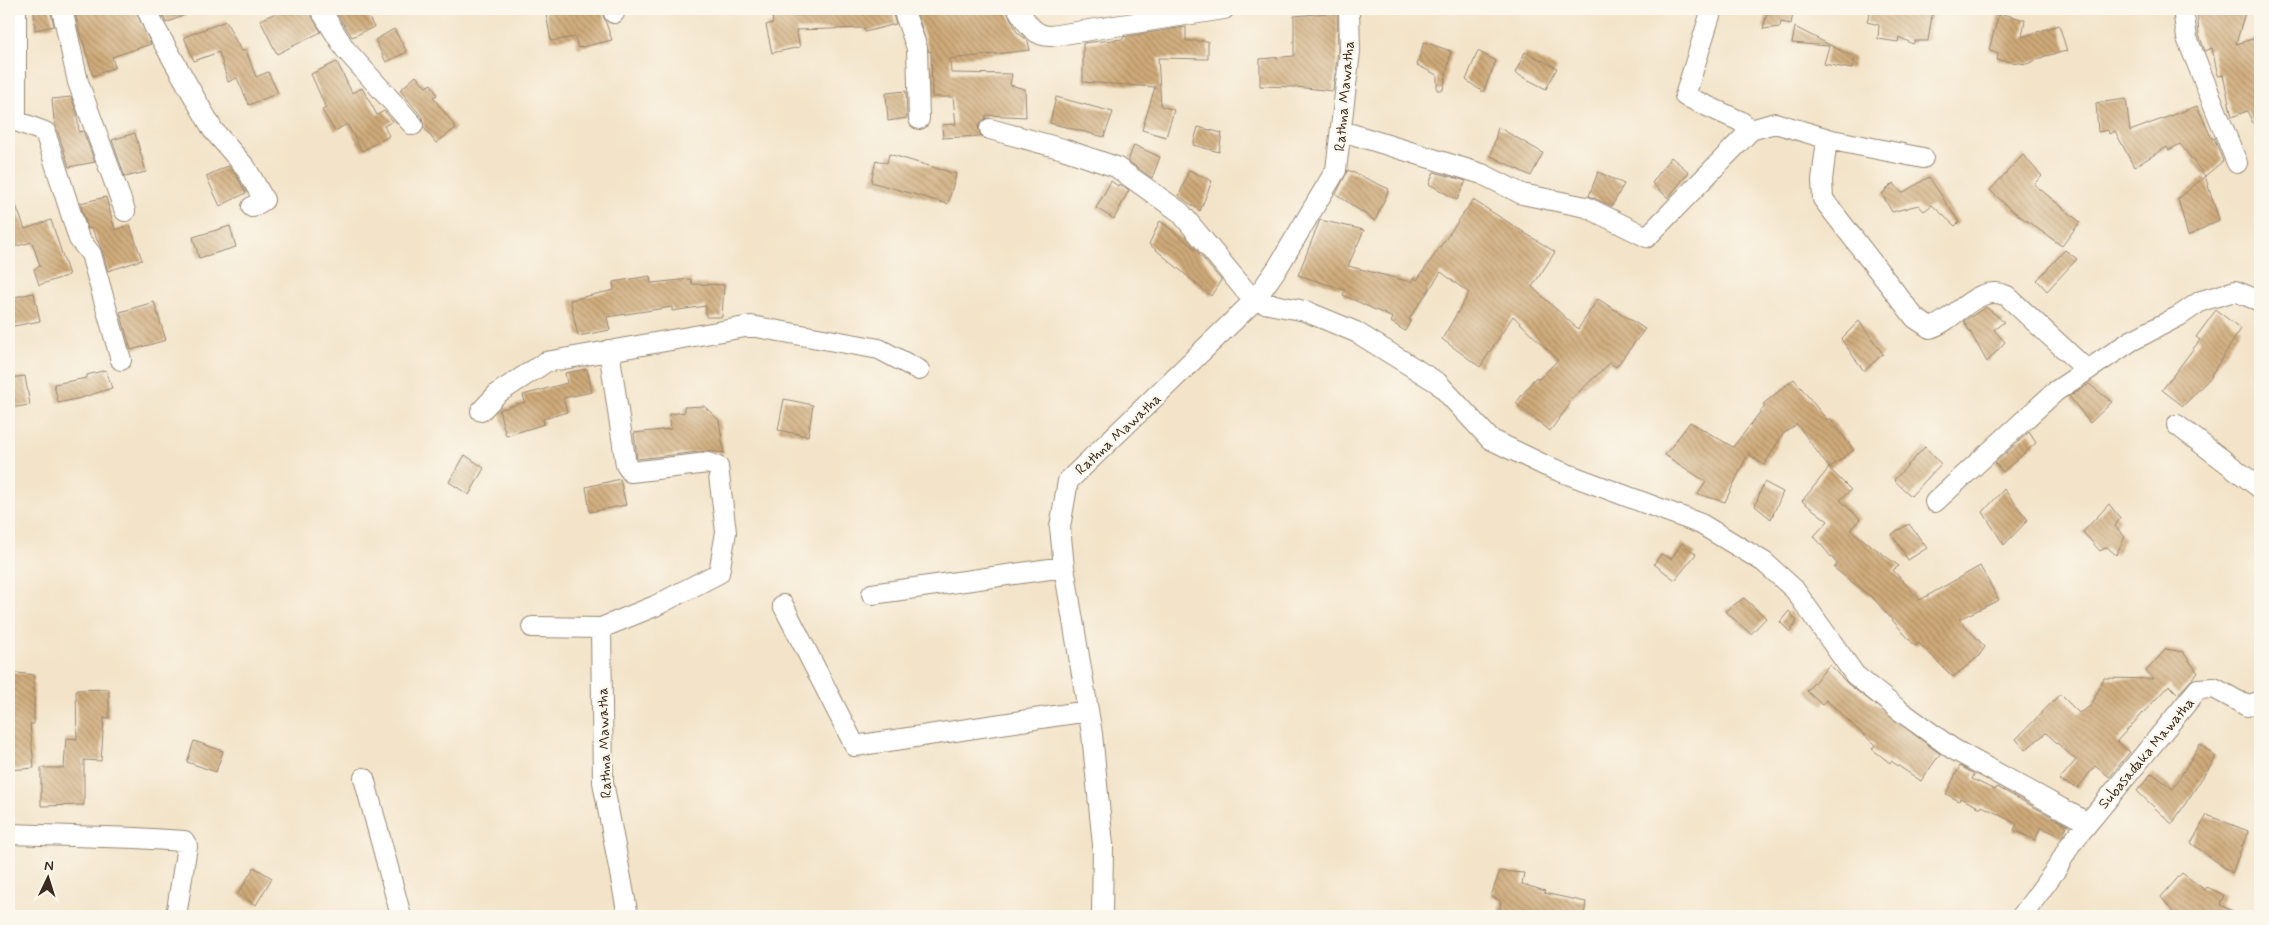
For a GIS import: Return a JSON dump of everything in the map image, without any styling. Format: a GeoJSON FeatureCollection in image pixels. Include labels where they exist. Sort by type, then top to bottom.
{"type":"FeatureCollection","features":[{"type":"Feature","properties":{"kind":"street"},"geometry":{"type":"LineString","coordinates":[[16,9],[16,121],[45,132],[79,239],[92,254],[121,360]]}},
{"type":"Feature","properties":{"kind":"street"},"geometry":{"type":"LineString","coordinates":[[62,9],[78,82],[125,211]]}},
{"type":"Feature","properties":{"kind":"street"},"geometry":{"type":"LineString","coordinates":[[147,9],[154,26],[213,130],[246,168],[264,200],[252,207]]}},
{"type":"Feature","properties":{"kind":"street"},"geometry":{"type":"LineString","coordinates":[[320,9],[345,49],[413,124]]}},
{"type":"Feature","properties":{"kind":"street"},"geometry":{"type":"LineString","coordinates":[[903,9],[917,48],[919,118]]}},
{"type":"Feature","properties":{"kind":"street"},"geometry":{"type":"LineString","coordinates":[[1018,9],[1032,30],[1043,36],[1224,9]]}},
{"type":"Feature","properties":{"kind":"street","name":"Rathna Mawatha"},"geometry":{"type":"LineString","coordinates":[[1102,916],[1104,845],[1088,711],[1064,567],[1060,527],[1068,481],[1254,301],[1278,267],[1336,170],[1350,52],[1349,9]]}},
{"type":"Feature","properties":{"kind":"street"},"geometry":{"type":"LineString","coordinates":[[1712,9],[1685,96],[1740,121],[1751,130]]}},
{"type":"Feature","properties":{"kind":"street"},"geometry":{"type":"LineString","coordinates":[[2182,9],[2188,38],[2237,163]]}},
{"type":"Feature","properties":{"kind":"street"},"geometry":{"type":"LineString","coordinates":[[1342,131],[1482,174],[1522,194],[1586,207],[1647,237],[1751,130],[1775,123],[1827,139],[1923,158]]}},
{"type":"Feature","properties":{"kind":"street"},"geometry":{"type":"LineString","coordinates":[[990,129],[1063,149],[1116,167],[1180,212],[1254,301],[1305,311],[1356,332],[1438,383],[1490,439],[1546,466],[1701,524],[1764,562],[1794,588],[1855,675],[1953,749],[2088,823]]}},
{"type":"Feature","properties":{"kind":"street"},"geometry":{"type":"LineString","coordinates":[[1827,139],[1822,180],[1823,199],[1915,318],[1930,328],[1942,324],[1954,312],[1989,292],[1998,292],[2008,296],[2087,370]]}},
{"type":"Feature","properties":{"kind":"street"},"geometry":{"type":"LineString","coordinates":[[1935,502],[2056,391],[2130,341],[2179,316],[2201,301],[2235,291],[2260,300]]}},
{"type":"Feature","properties":{"kind":"street"},"geometry":{"type":"LineString","coordinates":[[481,411],[498,393],[546,362],[751,326],[879,349],[919,370]]}},
{"type":"Feature","properties":{"kind":"street"},"geometry":{"type":"LineString","coordinates":[[532,628],[601,628],[654,606],[719,573],[726,532],[718,467],[708,463],[631,472],[626,465],[609,350]]}},
{"type":"Feature","properties":{"kind":"street"},"geometry":{"type":"LineString","coordinates":[[2178,425],[2260,488]]}},
{"type":"Feature","properties":{"kind":"street"},"geometry":{"type":"LineString","coordinates":[[872,594],[1064,567]]}},
{"type":"Feature","properties":{"kind":"street"},"geometry":{"type":"LineString","coordinates":[[783,605],[855,746],[1088,711]]}},
{"type":"Feature","properties":{"kind":"street","name":"Rathna Mawatha"},"geometry":{"type":"LineString","coordinates":[[601,628],[603,782],[628,916]]}},
{"type":"Feature","properties":{"kind":"street","name":"Subasadaka Mawatha"},"geometry":{"type":"LineString","coordinates":[[2022,916],[2057,868],[2070,844],[2198,689],[2214,688],[2247,706],[2260,701]]}},
{"type":"Feature","properties":{"kind":"street"},"geometry":{"type":"LineString","coordinates":[[364,778],[402,916]]}},
{"type":"Feature","properties":{"kind":"street"},"geometry":{"type":"LineString","coordinates":[[9,834],[184,841],[187,846],[176,916]]}},
{"type":"Feature","properties":{"kind":"building"},"geometry":{"type":"Polygon","coordinates":[[[34,9],[50,9],[54,26],[35,30],[34,9]]]}},
{"type":"Feature","properties":{"kind":"building"},"geometry":{"type":"Polygon","coordinates":[[[74,9],[135,9],[151,44],[112,57],[115,67],[93,76],[74,9]]]}},
{"type":"Feature","properties":{"kind":"building"},"geometry":{"type":"Polygon","coordinates":[[[160,9],[199,9],[166,23],[160,9]]]}},
{"type":"Feature","properties":{"kind":"building"},"geometry":{"type":"Polygon","coordinates":[[[285,9],[308,9],[321,32],[277,54],[260,20],[285,9]]]}},
{"type":"Feature","properties":{"kind":"building"},"geometry":{"type":"Polygon","coordinates":[[[334,9],[364,9],[374,27],[352,37],[334,9]]]}},
{"type":"Feature","properties":{"kind":"building"},"geometry":{"type":"Polygon","coordinates":[[[545,9],[601,9],[612,40],[578,48],[575,37],[551,41],[545,9]]]}},
{"type":"Feature","properties":{"kind":"building"},"geometry":{"type":"Polygon","coordinates":[[[771,9],[791,9],[793,15],[859,13],[857,9],[891,9],[896,24],[865,32],[864,28],[796,30],[800,47],[772,53],[766,25],[773,23],[771,9]]]}},
{"type":"Feature","properties":{"kind":"building"},"geometry":{"type":"Polygon","coordinates":[[[916,9],[1006,9],[1017,32],[1028,41],[1030,50],[950,59],[951,73],[1012,74],[1010,85],[1025,89],[1026,117],[986,115],[986,118],[978,126],[981,136],[943,138],[942,125],[956,124],[953,97],[932,97],[931,51],[929,52],[916,9]]]}},
{"type":"Feature","properties":{"kind":"building"},"geometry":{"type":"Polygon","coordinates":[[[1768,9],[1794,9],[1791,24],[1781,22],[1780,27],[1763,29],[1768,9]]]}},
{"type":"Feature","properties":{"kind":"building"},"geometry":{"type":"Polygon","coordinates":[[[1871,9],[1933,9],[1928,41],[1915,41],[1913,44],[1899,37],[1898,42],[1878,39],[1879,25],[1867,22],[1871,9]]]}},
{"type":"Feature","properties":{"kind":"building"},"geometry":{"type":"Polygon","coordinates":[[[2197,9],[2246,9],[2236,44],[2256,38],[2260,45],[2260,137],[2247,111],[2232,117],[2223,75],[2218,76],[2212,48],[2205,51],[2199,35],[2197,9]]]}},
{"type":"Feature","properties":{"kind":"building"},"geometry":{"type":"Polygon","coordinates":[[[1337,12],[1338,50],[1333,91],[1260,86],[1260,59],[1294,56],[1294,16],[1337,12]]]}},
{"type":"Feature","properties":{"kind":"building"},"geometry":{"type":"Polygon","coordinates":[[[1999,13],[2025,20],[2022,37],[2059,25],[2067,51],[2045,56],[2027,64],[1997,60],[1998,54],[1989,50],[1999,13]]]}},
{"type":"Feature","properties":{"kind":"building"},"geometry":{"type":"Polygon","coordinates":[[[226,21],[241,51],[246,50],[256,77],[268,72],[278,93],[249,105],[237,78],[228,82],[219,52],[194,61],[184,37],[226,21]]]}},
{"type":"Feature","properties":{"kind":"building"},"geometry":{"type":"Polygon","coordinates":[[[1186,27],[1186,41],[1208,41],[1208,59],[1158,58],[1161,106],[1174,110],[1166,137],[1142,130],[1155,87],[1083,82],[1083,43],[1123,39],[1123,37],[1186,27]]]}},
{"type":"Feature","properties":{"kind":"building"},"geometry":{"type":"Polygon","coordinates":[[[1795,27],[1855,58],[1852,69],[1824,64],[1829,46],[1792,43],[1795,27]]]}},
{"type":"Feature","properties":{"kind":"building"},"geometry":{"type":"Polygon","coordinates":[[[394,29],[407,52],[386,62],[375,40],[394,29]]]}},
{"type":"Feature","properties":{"kind":"building"},"geometry":{"type":"Polygon","coordinates":[[[1424,42],[1451,51],[1443,90],[1437,90],[1437,75],[1417,65],[1424,42]]]}},
{"type":"Feature","properties":{"kind":"building"},"geometry":{"type":"Polygon","coordinates":[[[1478,51],[1496,61],[1483,92],[1466,80],[1478,51]]]}},
{"type":"Feature","properties":{"kind":"building"},"geometry":{"type":"Polygon","coordinates":[[[1525,52],[1557,68],[1546,89],[1515,73],[1525,52]]]}},
{"type":"Feature","properties":{"kind":"building"},"geometry":{"type":"Polygon","coordinates":[[[337,62],[352,93],[362,88],[377,115],[384,111],[393,121],[384,126],[389,136],[362,151],[347,124],[335,131],[322,110],[326,108],[311,74],[337,62]]]}},
{"type":"Feature","properties":{"kind":"building"},"geometry":{"type":"Polygon","coordinates":[[[416,76],[426,87],[431,84],[437,95],[433,97],[456,128],[436,143],[424,128],[422,117],[400,90],[416,76]]]}},
{"type":"Feature","properties":{"kind":"building"},"geometry":{"type":"Polygon","coordinates":[[[906,91],[907,118],[888,121],[886,93],[906,91]]]}},
{"type":"Feature","properties":{"kind":"building"},"geometry":{"type":"Polygon","coordinates":[[[71,97],[77,113],[79,132],[83,131],[95,162],[69,167],[54,120],[52,99],[71,97]]]}},
{"type":"Feature","properties":{"kind":"building"},"geometry":{"type":"Polygon","coordinates":[[[1056,97],[1113,112],[1104,137],[1050,123],[1056,97]]]}},
{"type":"Feature","properties":{"kind":"building"},"geometry":{"type":"Polygon","coordinates":[[[2126,99],[2130,131],[2197,106],[2212,139],[2214,138],[2223,161],[2205,176],[2180,144],[2169,150],[2167,147],[2134,167],[2115,131],[2109,134],[2108,130],[2098,132],[2096,103],[2126,99]]]}},
{"type":"Feature","properties":{"kind":"building"},"geometry":{"type":"Polygon","coordinates":[[[1198,127],[1222,133],[1219,152],[1193,145],[1198,127]]]}},
{"type":"Feature","properties":{"kind":"building"},"geometry":{"type":"Polygon","coordinates":[[[1498,127],[1543,153],[1531,176],[1491,156],[1498,127]]]}},
{"type":"Feature","properties":{"kind":"building"},"geometry":{"type":"Polygon","coordinates":[[[135,133],[146,172],[125,177],[112,140],[135,133]]]}},
{"type":"Feature","properties":{"kind":"building"},"geometry":{"type":"Polygon","coordinates":[[[1134,145],[1160,157],[1152,178],[1128,161],[1134,145]]]}},
{"type":"Feature","properties":{"kind":"building"},"geometry":{"type":"Polygon","coordinates":[[[889,154],[956,174],[948,204],[871,182],[876,160],[887,163],[889,154]]]}},
{"type":"Feature","properties":{"kind":"building"},"geometry":{"type":"Polygon","coordinates":[[[2023,155],[2042,176],[2034,184],[2080,222],[2062,246],[2010,209],[1990,190],[2023,155]]]}},
{"type":"Feature","properties":{"kind":"building"},"geometry":{"type":"Polygon","coordinates":[[[1671,157],[1689,172],[1668,198],[1652,183],[1671,157]]]}},
{"type":"Feature","properties":{"kind":"building"},"geometry":{"type":"Polygon","coordinates":[[[228,166],[236,175],[246,193],[220,206],[206,176],[228,166]]]}},
{"type":"Feature","properties":{"kind":"building"},"geometry":{"type":"Polygon","coordinates":[[[1189,170],[1212,181],[1200,211],[1179,196],[1189,170]]]}},
{"type":"Feature","properties":{"kind":"building"},"geometry":{"type":"Polygon","coordinates":[[[1348,170],[1389,189],[1375,221],[1336,194],[1348,170]]]}},
{"type":"Feature","properties":{"kind":"building"},"geometry":{"type":"Polygon","coordinates":[[[1434,172],[1466,181],[1457,200],[1429,184],[1434,172]]]}},
{"type":"Feature","properties":{"kind":"building"},"geometry":{"type":"Polygon","coordinates":[[[1598,172],[1624,184],[1612,206],[1589,196],[1598,172]]]}},
{"type":"Feature","properties":{"kind":"building"},"geometry":{"type":"Polygon","coordinates":[[[2205,176],[2219,220],[2188,236],[2178,199],[2205,176]]]}},
{"type":"Feature","properties":{"kind":"building"},"geometry":{"type":"Polygon","coordinates":[[[1929,177],[1959,222],[1955,226],[1932,205],[1924,211],[1918,205],[1892,212],[1882,194],[1893,183],[1902,193],[1929,177]]]}},
{"type":"Feature","properties":{"kind":"building"},"geometry":{"type":"Polygon","coordinates":[[[1111,181],[1129,190],[1114,219],[1096,208],[1111,181]]]}},
{"type":"Feature","properties":{"kind":"building"},"geometry":{"type":"Polygon","coordinates":[[[10,190],[25,229],[51,220],[69,275],[39,285],[34,269],[40,266],[32,242],[9,248],[10,190]]]}},
{"type":"Feature","properties":{"kind":"building"},"geometry":{"type":"Polygon","coordinates":[[[106,197],[115,230],[130,225],[142,260],[108,271],[102,250],[92,229],[88,229],[80,203],[106,197]]]}},
{"type":"Feature","properties":{"kind":"building"},"geometry":{"type":"Polygon","coordinates":[[[1473,200],[1555,252],[1532,287],[1578,329],[1598,299],[1645,329],[1616,367],[1610,363],[1568,402],[1570,404],[1550,431],[1516,403],[1536,377],[1539,379],[1558,360],[1513,316],[1480,367],[1442,339],[1469,293],[1441,272],[1409,319],[1411,320],[1405,331],[1391,322],[1393,318],[1343,295],[1345,290],[1298,275],[1320,220],[1364,230],[1348,266],[1411,282],[1414,278],[1417,280],[1473,200]]]}},
{"type":"Feature","properties":{"kind":"building"},"geometry":{"type":"Polygon","coordinates":[[[1160,221],[1194,248],[1221,280],[1211,296],[1149,244],[1160,221]]]}},
{"type":"Feature","properties":{"kind":"building"},"geometry":{"type":"Polygon","coordinates":[[[230,226],[236,247],[199,258],[193,237],[230,226]]]}},
{"type":"Feature","properties":{"kind":"building"},"geometry":{"type":"Polygon","coordinates":[[[2065,250],[2077,259],[2047,291],[2037,280],[2065,250]]]}},
{"type":"Feature","properties":{"kind":"building"},"geometry":{"type":"Polygon","coordinates":[[[650,276],[651,283],[691,279],[692,284],[724,285],[722,317],[706,317],[706,306],[672,311],[672,307],[607,317],[610,330],[578,336],[570,300],[614,290],[613,282],[650,276]]]}},
{"type":"Feature","properties":{"kind":"building"},"geometry":{"type":"Polygon","coordinates":[[[34,293],[40,321],[9,327],[9,298],[34,293]]]}},
{"type":"Feature","properties":{"kind":"building"},"geometry":{"type":"Polygon","coordinates":[[[154,302],[166,340],[131,350],[120,312],[154,302]]]}},
{"type":"Feature","properties":{"kind":"building"},"geometry":{"type":"Polygon","coordinates":[[[1986,307],[2004,322],[1994,330],[2005,342],[1987,362],[1964,321],[1986,307]]]}},
{"type":"Feature","properties":{"kind":"building"},"geometry":{"type":"Polygon","coordinates":[[[2216,310],[2241,329],[2212,376],[2183,406],[2162,390],[2200,340],[2196,337],[2216,310]]]}},
{"type":"Feature","properties":{"kind":"building"},"geometry":{"type":"Polygon","coordinates":[[[1859,321],[1883,354],[1864,371],[1841,339],[1859,321]]]}},
{"type":"Feature","properties":{"kind":"building"},"geometry":{"type":"Polygon","coordinates":[[[587,369],[592,392],[563,398],[567,412],[543,419],[544,424],[506,436],[499,410],[525,402],[523,395],[567,383],[565,373],[587,369]]]}},
{"type":"Feature","properties":{"kind":"building"},"geometry":{"type":"Polygon","coordinates":[[[106,370],[112,388],[58,403],[54,384],[87,378],[87,375],[106,370]]]}},
{"type":"Feature","properties":{"kind":"building"},"geometry":{"type":"Polygon","coordinates":[[[25,376],[30,405],[9,408],[9,378],[25,376]]]}},
{"type":"Feature","properties":{"kind":"building"},"geometry":{"type":"Polygon","coordinates":[[[1794,379],[1827,420],[1830,418],[1854,450],[1829,468],[1797,424],[1783,434],[1764,465],[1748,454],[1725,502],[1698,494],[1706,482],[1665,455],[1690,422],[1733,447],[1765,406],[1763,404],[1794,379]]]}},
{"type":"Feature","properties":{"kind":"building"},"geometry":{"type":"Polygon","coordinates":[[[2089,384],[2112,402],[2090,423],[2069,396],[2089,384]]]}},
{"type":"Feature","properties":{"kind":"building"},"geometry":{"type":"Polygon","coordinates":[[[784,399],[813,405],[808,436],[778,430],[784,399]]]}},
{"type":"Feature","properties":{"kind":"building"},"geometry":{"type":"Polygon","coordinates":[[[704,406],[719,420],[724,453],[707,451],[637,459],[634,433],[671,429],[669,414],[685,412],[684,407],[704,406]]]}},
{"type":"Feature","properties":{"kind":"building"},"geometry":{"type":"Polygon","coordinates":[[[2029,432],[2036,443],[2003,472],[1995,463],[2029,432]]]}},
{"type":"Feature","properties":{"kind":"building"},"geometry":{"type":"Polygon","coordinates":[[[1925,447],[1941,464],[1911,496],[1894,480],[1925,447]]]}},
{"type":"Feature","properties":{"kind":"building"},"geometry":{"type":"Polygon","coordinates":[[[465,455],[484,468],[469,495],[449,482],[465,455]]]}},
{"type":"Feature","properties":{"kind":"building"},"geometry":{"type":"Polygon","coordinates":[[[1829,468],[1851,490],[1840,500],[1860,519],[1850,530],[1899,566],[1893,570],[1920,600],[1980,566],[1999,600],[1959,619],[1985,647],[1978,657],[1953,677],[1919,643],[1915,646],[1874,599],[1834,568],[1837,564],[1814,536],[1828,521],[1802,501],[1829,468]]]}},
{"type":"Feature","properties":{"kind":"building"},"geometry":{"type":"Polygon","coordinates":[[[620,479],[626,505],[590,512],[586,487],[620,479]]]}},
{"type":"Feature","properties":{"kind":"building"},"geometry":{"type":"Polygon","coordinates":[[[1764,482],[1783,492],[1771,519],[1755,506],[1764,482]]]}},
{"type":"Feature","properties":{"kind":"building"},"geometry":{"type":"Polygon","coordinates":[[[2004,489],[2028,520],[2004,545],[1983,512],[2004,489]]]}},
{"type":"Feature","properties":{"kind":"building"},"geometry":{"type":"Polygon","coordinates":[[[2109,504],[2120,518],[2115,526],[2125,537],[2116,555],[2107,547],[2100,551],[2083,532],[2109,504]]]}},
{"type":"Feature","properties":{"kind":"building"},"geometry":{"type":"Polygon","coordinates":[[[1909,524],[1927,548],[1908,560],[1892,534],[1909,524]]]}},
{"type":"Feature","properties":{"kind":"building"},"geometry":{"type":"Polygon","coordinates":[[[1682,543],[1696,554],[1675,580],[1654,564],[1661,554],[1671,559],[1682,543]]]}},
{"type":"Feature","properties":{"kind":"building"},"geometry":{"type":"Polygon","coordinates":[[[1744,598],[1766,618],[1751,634],[1725,611],[1744,598]]]}},
{"type":"Feature","properties":{"kind":"building"},"geometry":{"type":"Polygon","coordinates":[[[1789,611],[1797,621],[1790,632],[1780,622],[1789,611]]]}},
{"type":"Feature","properties":{"kind":"building"},"geometry":{"type":"Polygon","coordinates":[[[2166,649],[2183,652],[2198,673],[2178,694],[2169,685],[2117,741],[2130,752],[2110,777],[2095,766],[2078,788],[2059,780],[2076,760],[2046,733],[2025,750],[2016,739],[2060,694],[2079,713],[2091,706],[2104,678],[2153,679],[2146,671],[2166,649]]]}},
{"type":"Feature","properties":{"kind":"building"},"geometry":{"type":"Polygon","coordinates":[[[1829,665],[1848,684],[1940,754],[1921,781],[1891,761],[1890,763],[1872,749],[1875,745],[1826,700],[1822,705],[1807,691],[1829,665]]]}},
{"type":"Feature","properties":{"kind":"building"},"geometry":{"type":"Polygon","coordinates":[[[9,672],[34,675],[34,724],[30,724],[34,768],[9,770],[9,672]]]}},
{"type":"Feature","properties":{"kind":"building"},"geometry":{"type":"Polygon","coordinates":[[[109,689],[109,718],[104,718],[101,761],[84,760],[84,805],[41,806],[41,768],[64,768],[66,738],[77,739],[76,690],[109,689]]]}},
{"type":"Feature","properties":{"kind":"building"},"geometry":{"type":"Polygon","coordinates":[[[194,741],[223,751],[216,772],[187,762],[194,741]]]}},
{"type":"Feature","properties":{"kind":"building"},"geometry":{"type":"Polygon","coordinates":[[[2200,744],[2216,757],[2172,824],[2137,791],[2152,773],[2173,789],[2200,744]]]}},
{"type":"Feature","properties":{"kind":"building"},"geometry":{"type":"Polygon","coordinates":[[[1960,766],[1974,774],[1972,779],[1995,790],[1997,787],[2067,825],[2062,837],[2041,827],[2035,840],[2014,830],[2017,824],[1982,806],[1981,808],[1960,798],[1959,801],[1946,794],[1960,766]]]}},
{"type":"Feature","properties":{"kind":"building"},"geometry":{"type":"Polygon","coordinates":[[[2207,815],[2248,831],[2232,873],[2191,843],[2207,815]]]}},
{"type":"Feature","properties":{"kind":"building"},"geometry":{"type":"Polygon","coordinates":[[[254,867],[272,878],[256,905],[238,894],[254,867]]]}},
{"type":"Feature","properties":{"kind":"building"},"geometry":{"type":"Polygon","coordinates":[[[1500,871],[1524,873],[1522,884],[1545,891],[1544,893],[1586,902],[1584,916],[1499,916],[1501,901],[1491,896],[1500,871]]]}},
{"type":"Feature","properties":{"kind":"building"},"geometry":{"type":"Polygon","coordinates":[[[2182,873],[2205,890],[2207,887],[2224,895],[2220,905],[2242,916],[2176,916],[2161,897],[2182,873]]]}}]}
